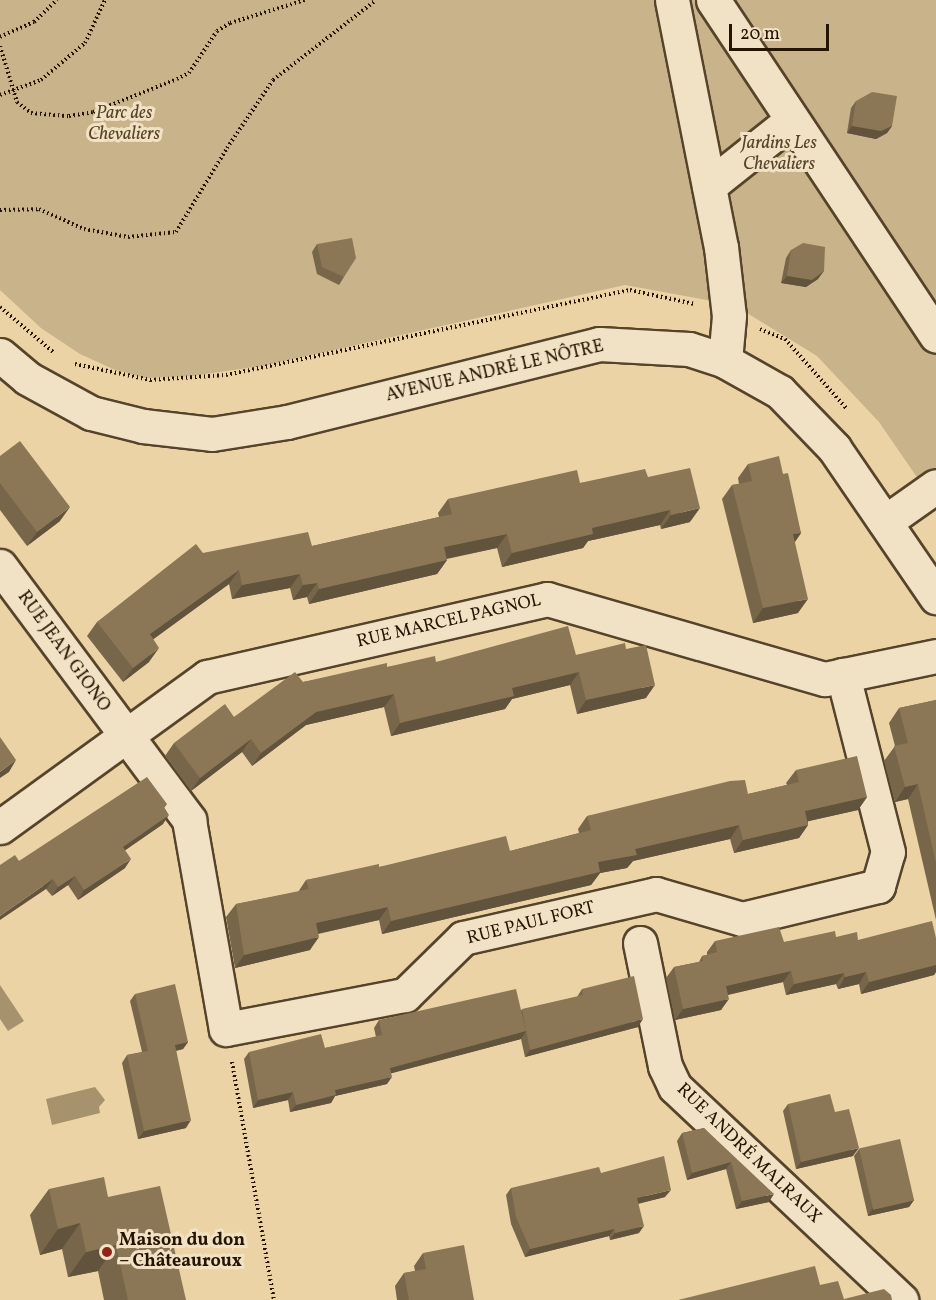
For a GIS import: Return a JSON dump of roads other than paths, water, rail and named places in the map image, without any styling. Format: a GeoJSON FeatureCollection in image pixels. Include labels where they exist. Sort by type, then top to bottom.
{"type":"FeatureCollection","features":[{"type":"Feature","properties":{"kind":"street"},"geometry":{"type":"LineString","coordinates":[[672,0],[726,281],[725,361]]}},
{"type":"Feature","properties":{"kind":"street"},"geometry":{"type":"LineString","coordinates":[[713,0],[936,336]]}},
{"type":"Feature","properties":{"kind":"street"},"geometry":{"type":"LineString","coordinates":[[708,186],[792,120]]}},
{"type":"Feature","properties":{"kind":"street","name":"AVENUE ANDRÉ LE NÔTRE"},"geometry":{"type":"LineString","coordinates":[[0,355],[27,378],[91,413],[143,426],[212,434],[287,422],[599,344],[689,349],[725,361],[780,392],[834,448],[936,597]]}},
{"type":"Feature","properties":{"kind":"street"},"geometry":{"type":"LineString","coordinates":[[885,522],[936,486]]}},
{"type":"Feature","properties":{"kind":"street","name":"RUE JEAN GIONO"},"geometry":{"type":"LineString","coordinates":[[0,566],[126,739]]}},
{"type":"Feature","properties":{"kind":"street","name":"RUE MARCEL PAGNOL"},"geometry":{"type":"LineString","coordinates":[[0,827],[126,739],[207,677],[547,599],[825,679],[936,656]]}},
{"type":"Feature","properties":{"kind":"street","name":"RUE PAUL FORT"},"geometry":{"type":"LineString","coordinates":[[126,739],[189,820],[226,1029],[405,995],[463,938],[656,894],[742,919],[878,886],[888,852],[843,675]]}},
{"type":"Feature","properties":{"kind":"street","name":"RUE ANDRÉ MALRAUX"},"geometry":{"type":"LineString","coordinates":[[640,943],[665,1066],[675,1087],[900,1300]]}},
{"type":"Feature","properties":{"kind":"place","name":"Maison du don – Châteauroux"},"geometry":{"type":"Point","coordinates":[107,1252]}},
{"type":"Feature","properties":{"kind":"park label","name":"Parc des Chevaliers"},"geometry":{"type":"Point","coordinates":[124,125]}},
{"type":"Feature","properties":{"kind":"park label","name":"Jardins Les Chevaliers"},"geometry":{"type":"Point","coordinates":[779,155]}}]}
